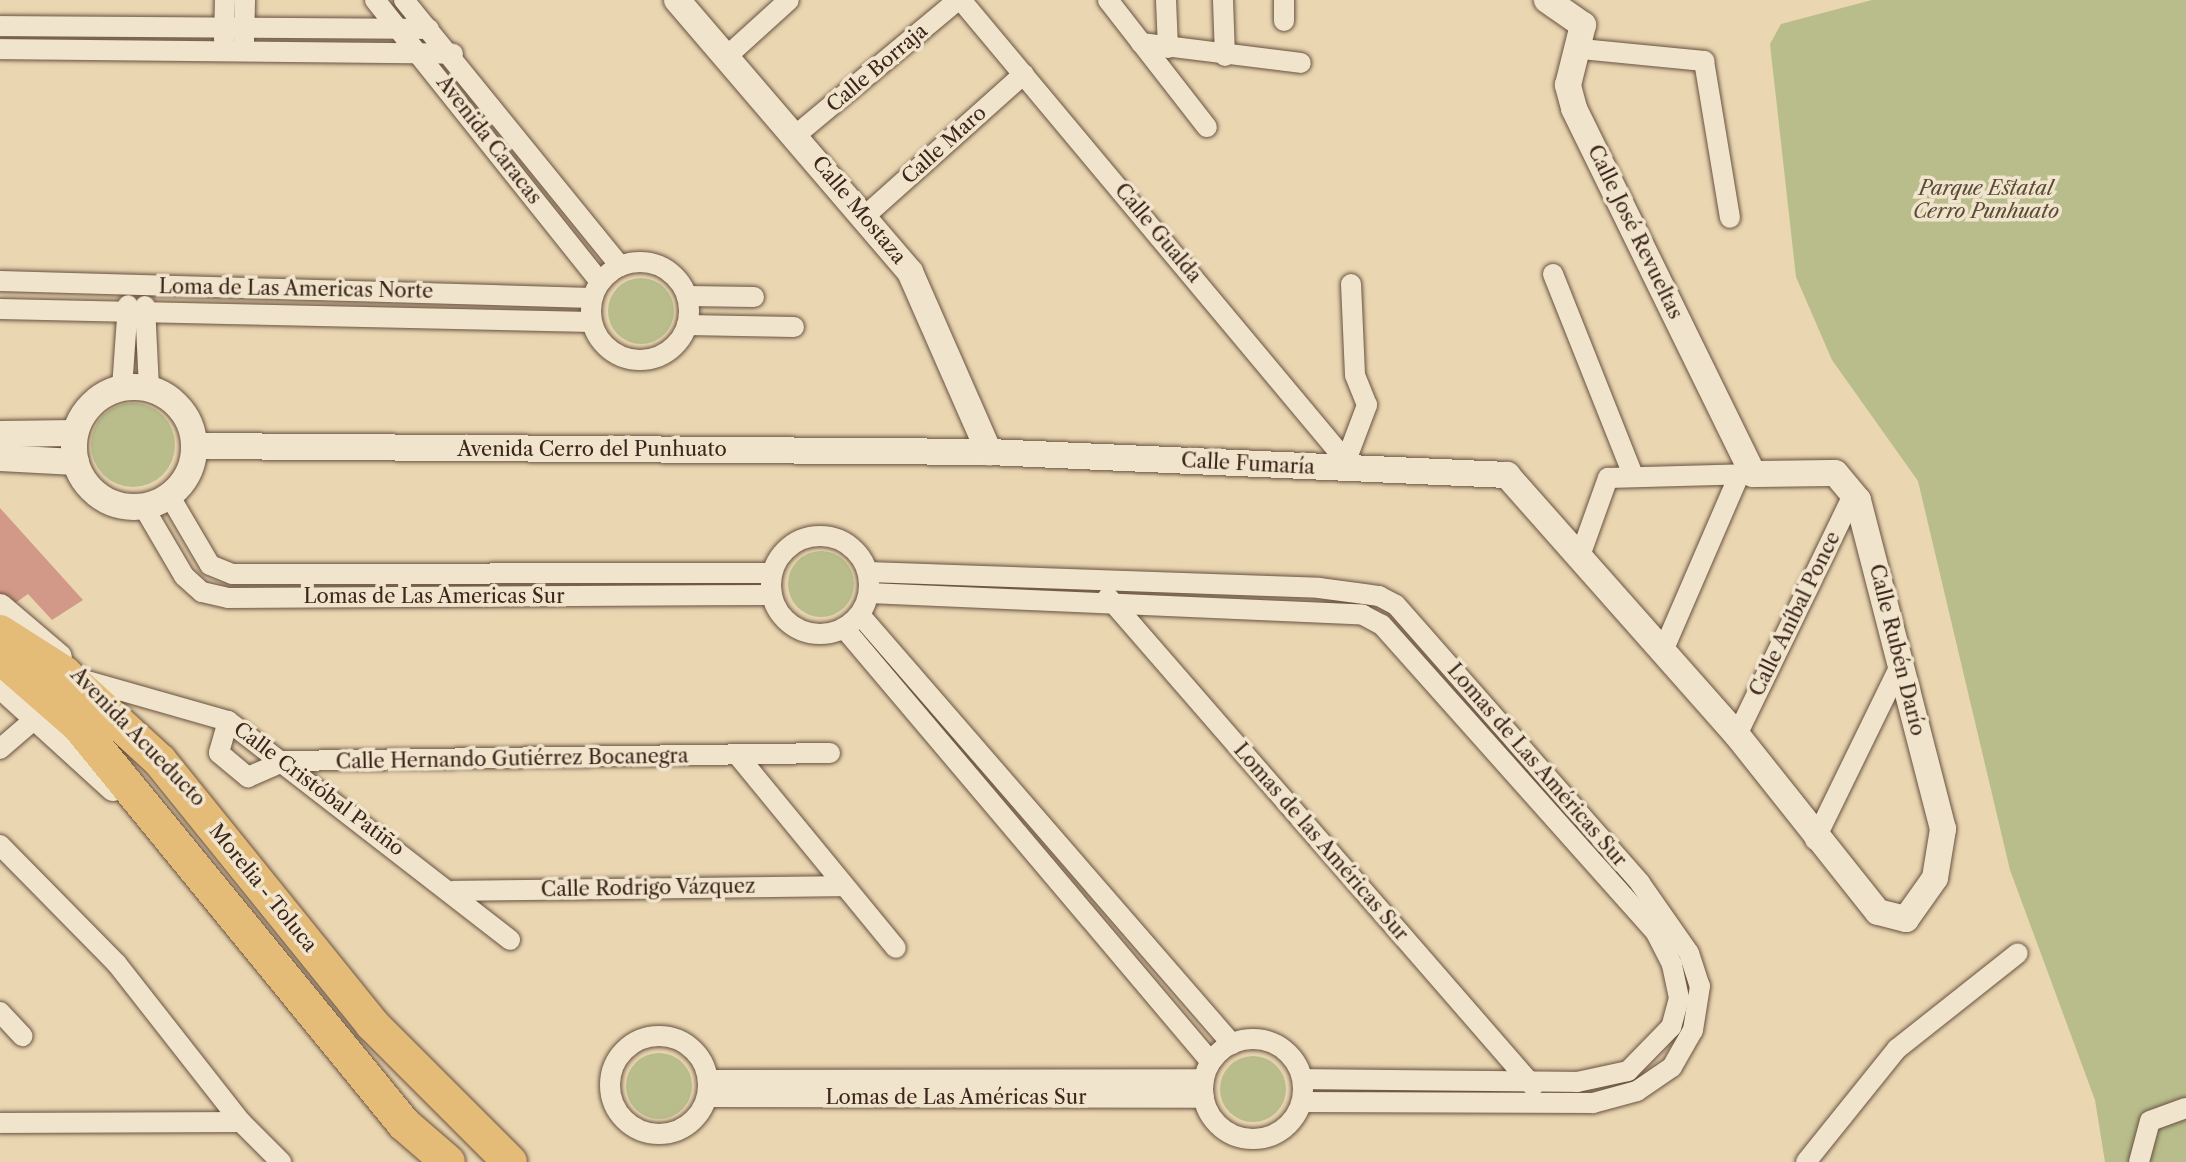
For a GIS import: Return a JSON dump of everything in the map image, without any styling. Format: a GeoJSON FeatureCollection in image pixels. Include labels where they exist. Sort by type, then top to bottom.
{"type":"FeatureCollection","features":[{"type":"Feature","properties":{"kind":"main road","name":"Morelia - Toluca"},"geometry":{"type":"LineString","coordinates":[[0,632],[64,673],[160,761],[372,1024],[510,1162]]}},
{"type":"Feature","properties":{"kind":"main road","name":"Morelia - Toluca"},"geometry":{"type":"LineString","coordinates":[[0,657],[78,725],[404,1124],[448,1162]]}},
{"type":"Feature","properties":{"kind":"street"},"geometry":{"type":"LineString","coordinates":[[225,0],[235,29]]}},
{"type":"Feature","properties":{"kind":"street"},"geometry":{"type":"LineString","coordinates":[[233,54],[235,29],[245,0]]}},
{"type":"Feature","properties":{"kind":"street","name":"Avenida Caracas"},"geometry":{"type":"LineString","coordinates":[[375,0],[422,54],[596,290]]}},
{"type":"Feature","properties":{"kind":"street","name":"Avenida Caracas"},"geometry":{"type":"LineString","coordinates":[[404,0],[453,54],[620,266]]}},
{"type":"Feature","properties":{"kind":"street","name":"Calle Mostaza"},"geometry":{"type":"LineString","coordinates":[[677,0],[865,216],[927,302],[989,452]]}},
{"type":"Feature","properties":{"kind":"street"},"geometry":{"type":"LineString","coordinates":[[725,58],[789,0]]}},
{"type":"Feature","properties":{"kind":"street","name":"Calle Gualda"},"geometry":{"type":"LineString","coordinates":[[959,0],[1349,463]]}},
{"type":"Feature","properties":{"kind":"street","name":"Calle Borraja"},"geometry":{"type":"LineString","coordinates":[[796,135],[959,0]]}},
{"type":"Feature","properties":{"kind":"street"},"geometry":{"type":"LineString","coordinates":[[1108,0],[1207,127]]}},
{"type":"Feature","properties":{"kind":"street"},"geometry":{"type":"LineString","coordinates":[[1166,0],[1168,48]]}},
{"type":"Feature","properties":{"kind":"street"},"geometry":{"type":"LineString","coordinates":[[1223,0],[1225,56]]}},
{"type":"Feature","properties":{"kind":"street"},"geometry":{"type":"LineString","coordinates":[[1284,0],[1284,21]]}},
{"type":"Feature","properties":{"kind":"street"},"geometry":{"type":"LineString","coordinates":[[1547,0],[1583,25],[1581,49],[1704,61],[1730,218]]}},
{"type":"Feature","properties":{"kind":"street"},"geometry":{"type":"LineString","coordinates":[[429,29],[8,26],[9,49],[233,54],[453,54]]}},
{"type":"Feature","properties":{"kind":"street"},"geometry":{"type":"LineString","coordinates":[[1141,43],[1225,56],[1301,63]]}},
{"type":"Feature","properties":{"kind":"street","name":"Calle José Revueltas"},"geometry":{"type":"LineString","coordinates":[[1581,49],[1568,85],[1574,108],[1746,474]]}},
{"type":"Feature","properties":{"kind":"street","name":"Calle Maro"},"geometry":{"type":"LineString","coordinates":[[865,216],[1024,74]]}},
{"type":"Feature","properties":{"kind":"street"},"geometry":{"type":"LineString","coordinates":[[620,266],[660,266],[687,296],[687,325],[669,351],[638,360],[609,348],[592,322],[596,290],[620,266]]}},
{"type":"Feature","properties":{"kind":"street"},"geometry":{"type":"LineString","coordinates":[[1553,274],[1632,473]]}},
{"type":"Feature","properties":{"kind":"street","name":"Loma de Las Americas Norte"},"geometry":{"type":"LineString","coordinates":[[0,281],[117,287],[596,290]]}},
{"type":"Feature","properties":{"kind":"street"},"geometry":{"type":"LineString","coordinates":[[1349,463],[1367,405],[1355,375],[1351,284]]}},
{"type":"Feature","properties":{"kind":"street"},"geometry":{"type":"LineString","coordinates":[[0,309],[130,307],[166,286]]}},
{"type":"Feature","properties":{"kind":"street"},"geometry":{"type":"LineString","coordinates":[[294,317],[296,286]]}},
{"type":"Feature","properties":{"kind":"street"},"geometry":{"type":"LineString","coordinates":[[117,287],[130,307],[148,317],[149,389]]}},
{"type":"Feature","properties":{"kind":"street"},"geometry":{"type":"LineString","coordinates":[[687,296],[754,297]]}},
{"type":"Feature","properties":{"kind":"street"},"geometry":{"type":"LineString","coordinates":[[122,388],[130,307]]}},
{"type":"Feature","properties":{"kind":"street","name":"Loma de Las Americas Norte"},"geometry":{"type":"LineString","coordinates":[[148,317],[592,322]]}},
{"type":"Feature","properties":{"kind":"street"},"geometry":{"type":"LineString","coordinates":[[687,325],[794,327]]}},
{"type":"Feature","properties":{"kind":"street"},"geometry":{"type":"LineString","coordinates":[[122,388],[149,389],[182,410],[194,446],[183,482],[169,495],[143,506],[109,501],[76,462],[75,433],[92,403],[122,388]]}},
{"type":"Feature","properties":{"kind":"street"},"geometry":{"type":"LineString","coordinates":[[0,434],[75,433]]}},
{"type":"Feature","properties":{"kind":"street","name":"Avenida Cerro del Punhuato"},"geometry":{"type":"LineString","coordinates":[[194,446],[989,452]]}},
{"type":"Feature","properties":{"kind":"street","name":"Calle Fumaría"},"geometry":{"type":"LineString","coordinates":[[989,452],[1349,463],[1507,475],[1580,556]]}},
{"type":"Feature","properties":{"kind":"street"},"geometry":{"type":"LineString","coordinates":[[0,458],[76,462]]}},
{"type":"Feature","properties":{"kind":"street"},"geometry":{"type":"LineString","coordinates":[[1854,493],[1835,473],[1632,473],[1608,478],[1580,556],[1737,735],[1815,840],[1899,668]]}},
{"type":"Feature","properties":{"kind":"street"},"geometry":{"type":"LineString","coordinates":[[1663,651],[1746,474]]}},
{"type":"Feature","properties":{"kind":"street","name":"Calle Rubén Darío"},"geometry":{"type":"LineString","coordinates":[[1815,840],[1886,918],[1906,919],[1915,910],[1944,844],[1854,493]]}},
{"type":"Feature","properties":{"kind":"street","name":"Calle Aníbal Ponce"},"geometry":{"type":"LineString","coordinates":[[1737,735],[1854,493]]}},
{"type":"Feature","properties":{"kind":"street","name":"Lomas de Las Americas Sur"},"geometry":{"type":"LineString","coordinates":[[169,495],[210,565],[232,574],[772,573]]}},
{"type":"Feature","properties":{"kind":"street","name":"Lomas de Las Americas Sur"},"geometry":{"type":"LineString","coordinates":[[143,506],[184,576],[202,592],[503,596],[772,595]]}},
{"type":"Feature","properties":{"kind":"street"},"geometry":{"type":"LineString","coordinates":[[827,536],[853,548],[868,572],[869,593],[852,622],[799,629],[772,595],[772,573],[798,540],[827,536]]}},
{"type":"Feature","properties":{"kind":"street","name":"Lomas de Las Américas Sur"},"geometry":{"type":"LineString","coordinates":[[868,572],[1379,596],[1396,605],[1665,913],[1700,986],[1693,1030],[1672,1067],[1637,1091],[1593,1103],[1302,1102]]}},
{"type":"Feature","properties":{"kind":"street"},"geometry":{"type":"LineString","coordinates":[[502,574],[503,596]]}},
{"type":"Feature","properties":{"kind":"street","name":"Lomas de las Américas Sur"},"geometry":{"type":"LineString","coordinates":[[1096,581],[1546,1103]]}},
{"type":"Feature","properties":{"kind":"street","name":"Lomas de Las Américas Sur"},"geometry":{"type":"LineString","coordinates":[[869,593],[1363,615],[1382,625],[1656,933],[1679,998],[1654,1052],[1628,1071],[1577,1082],[1303,1079]]}},
{"type":"Feature","properties":{"kind":"street","name":"Avenida Acueducto"},"geometry":{"type":"LineString","coordinates":[[0,607],[84,680],[276,885],[430,1077],[523,1162]]}},
{"type":"Feature","properties":{"kind":"street"},"geometry":{"type":"LineString","coordinates":[[852,622],[1051,830],[1232,1044],[1276,1045],[1303,1079],[1302,1102],[1294,1119],[1261,1139],[1224,1130],[1206,1080],[1032,846],[852,622]]}},
{"type":"Feature","properties":{"kind":"street","name":"Calle Cristóbal Patiño"},"geometry":{"type":"LineString","coordinates":[[84,680],[228,721],[285,761],[453,891],[510,940]]}},
{"type":"Feature","properties":{"kind":"street"},"geometry":{"type":"LineString","coordinates":[[0,685],[181,854]]}},
{"type":"Feature","properties":{"kind":"street"},"geometry":{"type":"LineString","coordinates":[[0,749],[36,718]]}},
{"type":"Feature","properties":{"kind":"street"},"geometry":{"type":"LineString","coordinates":[[228,721],[219,753],[248,777],[285,761]]}},
{"type":"Feature","properties":{"kind":"street","name":"Calle Hernando Gutiérrez Bocanegra"},"geometry":{"type":"LineString","coordinates":[[285,761],[739,757],[830,753]]}},
{"type":"Feature","properties":{"kind":"street"},"geometry":{"type":"LineString","coordinates":[[739,757],[896,948]]}},
{"type":"Feature","properties":{"kind":"street"},"geometry":{"type":"LineString","coordinates":[[1524,785],[1540,769]]}},
{"type":"Feature","properties":{"kind":"street"},"geometry":{"type":"LineString","coordinates":[[1032,846],[1051,830]]}},
{"type":"Feature","properties":{"kind":"street"},"geometry":{"type":"LineString","coordinates":[[0,845],[117,964],[241,1122],[281,1162]]}},
{"type":"Feature","properties":{"kind":"street","name":"Calle Rodrigo Vázquez"},"geometry":{"type":"LineString","coordinates":[[453,891],[844,886]]}},
{"type":"Feature","properties":{"kind":"street"},"geometry":{"type":"LineString","coordinates":[[1806,1162],[1897,1049],[2018,953]]}},
{"type":"Feature","properties":{"kind":"street"},"geometry":{"type":"LineString","coordinates":[[0,1012],[22,1036]]}},
{"type":"Feature","properties":{"kind":"street"},"geometry":{"type":"LineString","coordinates":[[663,1035],[694,1049],[708,1088],[689,1125],[647,1132],[614,1106],[610,1073],[630,1045],[663,1035]]}},
{"type":"Feature","properties":{"kind":"street"},"geometry":{"type":"LineString","coordinates":[[1206,1080],[1232,1044]]}},
{"type":"Feature","properties":{"kind":"street","name":"Lomas de Las Américas Sur"},"geometry":{"type":"LineString","coordinates":[[708,1088],[955,1088],[1206,1080]]}},
{"type":"Feature","properties":{"kind":"street"},"geometry":{"type":"LineString","coordinates":[[2139,1162],[2150,1121],[2186,1108]]}},
{"type":"Feature","properties":{"kind":"street"},"geometry":{"type":"LineString","coordinates":[[0,1123],[241,1122]]}},
{"type":"Feature","properties":{"kind":"green space","name":"Parque Estatal Cerro Punhuato"},"geometry":{"type":"Polygon","coordinates":[[[1872,0],[2186,0],[2186,1162],[2105,1162],[2095,1100],[2010,870],[1918,481],[1832,360],[1796,277],[1770,44],[1781,24],[1872,0]]]}},
{"type":"Feature","properties":{"kind":"green space"},"geometry":{"type":"Polygon","coordinates":[[[634,278],[648,278],[660,283],[669,292],[674,311],[672,324],[665,335],[648,344],[634,344],[622,339],[613,330],[608,318],[608,304],[613,292],[622,283],[634,278]]]}},
{"type":"Feature","properties":{"kind":"green space"},"geometry":{"type":"Polygon","coordinates":[[[133,403],[149,406],[163,415],[172,429],[175,445],[172,461],[163,475],[149,484],[133,487],[117,484],[103,475],[94,461],[91,445],[94,429],[103,415],[117,406],[133,403]]]}},
{"type":"Feature","properties":{"kind":"green space"},"geometry":{"type":"Polygon","coordinates":[[[814,551],[828,551],[840,556],[849,565],[854,584],[852,597],[845,608],[828,617],[814,617],[802,612],[793,603],[788,591],[788,577],[793,565],[802,556],[814,551]]]}},
{"type":"Feature","properties":{"kind":"green space"},"geometry":{"type":"Polygon","coordinates":[[[652,1053],[666,1053],[678,1058],[687,1067],[692,1086],[690,1099],[683,1110],[666,1119],[652,1119],[640,1114],[631,1105],[626,1093],[626,1079],[631,1067],[640,1058],[652,1053]]]}},
{"type":"Feature","properties":{"kind":"green space"},"geometry":{"type":"Polygon","coordinates":[[[1246,1056],[1260,1056],[1272,1061],[1281,1070],[1286,1089],[1284,1102],[1277,1113],[1260,1122],[1246,1122],[1234,1117],[1225,1108],[1220,1096],[1220,1082],[1225,1070],[1234,1061],[1246,1056]]]}},
{"type":"Feature","properties":{"kind":"building"},"geometry":{"type":"Polygon","coordinates":[[[0,508],[83,600],[52,620],[28,594],[14,604],[0,595],[0,508]]]}}]}
